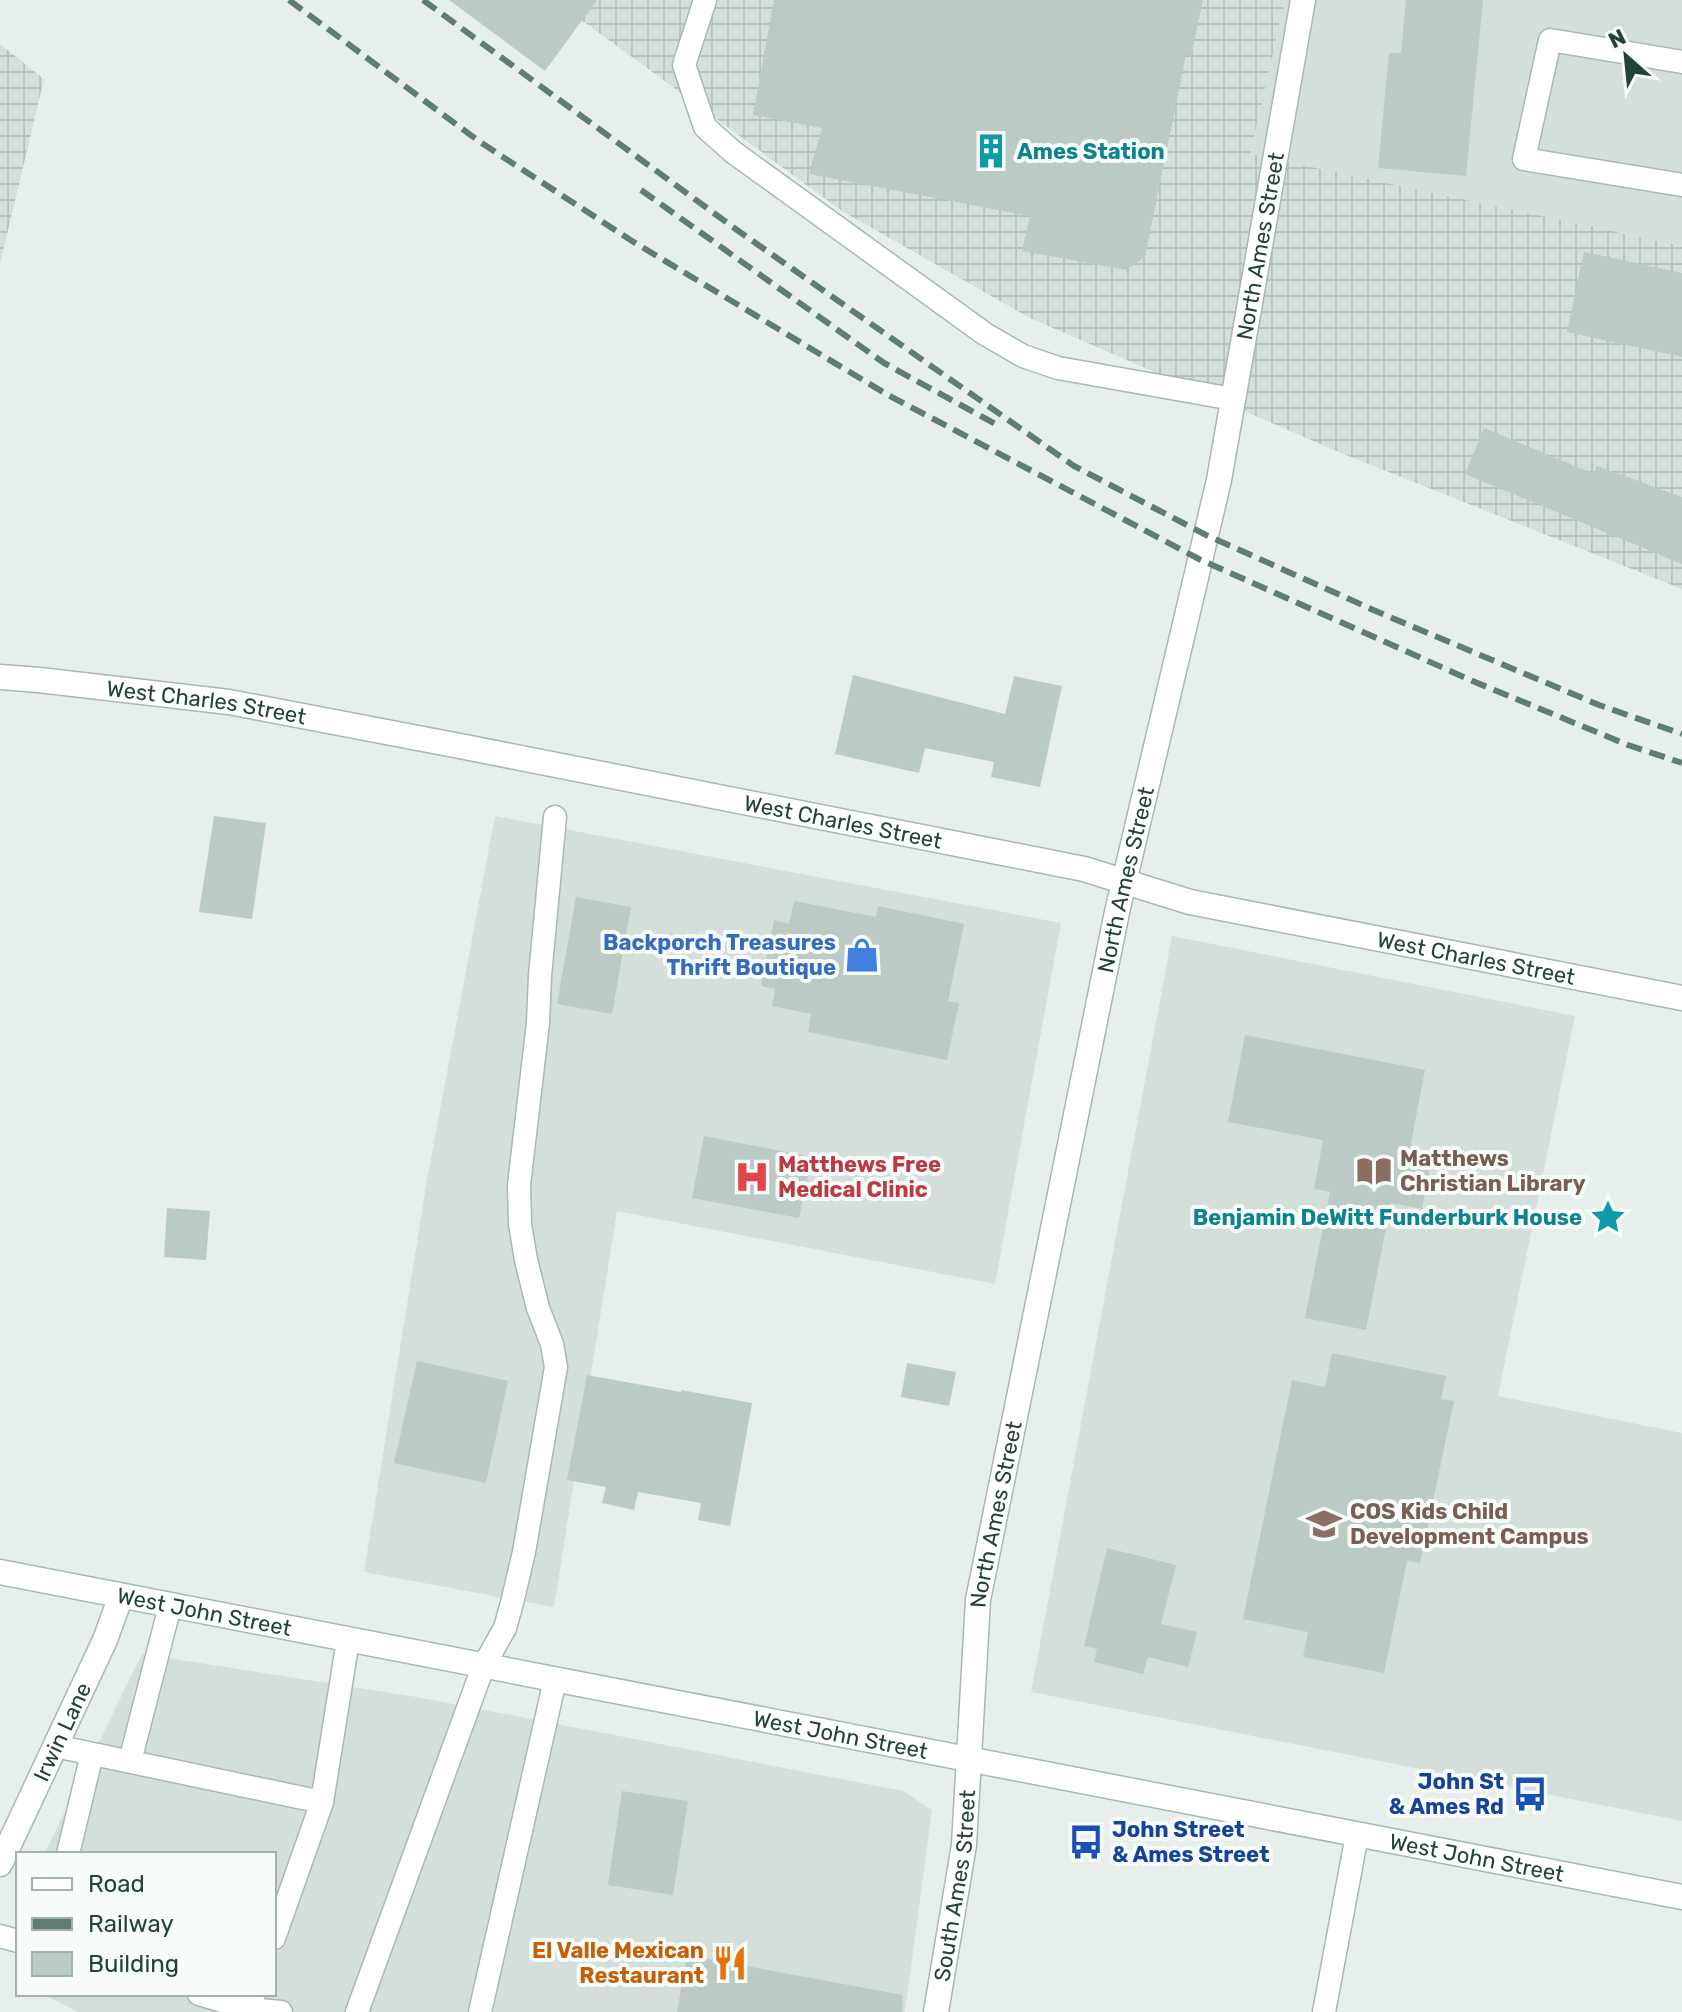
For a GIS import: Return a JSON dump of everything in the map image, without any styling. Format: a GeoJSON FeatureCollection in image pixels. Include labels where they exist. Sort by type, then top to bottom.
{"type":"FeatureCollection","features":[{"type":"Feature","properties":{"kind":"street","name":"North Ames Street"},"geometry":{"type":"LineString","coordinates":[[969,1760],[978,1600],[1124,881],[1219,480],[1303,0]]}},
{"type":"Feature","properties":{"kind":"street","name":"West Charles Street"},"geometry":{"type":"LineString","coordinates":[[0,677],[229,702],[1084,869],[1190,902],[1682,998]]}},
{"type":"Feature","properties":{"kind":"street","name":"West John Street"},"geometry":{"type":"LineString","coordinates":[[0,1572],[1682,1897]]}},
{"type":"Feature","properties":{"kind":"street","name":"Irwin Lane"},"geometry":{"type":"LineString","coordinates":[[0,1864],[105,1640],[121,1596]]}},
{"type":"Feature","properties":{"kind":"street","name":"South Ames Street"},"geometry":{"type":"LineString","coordinates":[[936,2012],[964,1845],[969,1760]]}},
{"type":"Feature","properties":{"kind":"lane"},"geometry":{"type":"LineString","coordinates":[[705,0],[684,65],[705,127],[733,152],[972,325],[1023,356],[1058,368],[1233,399]]}},
{"type":"Feature","properties":{"kind":"lane"},"geometry":{"type":"LineString","coordinates":[[1682,62],[1550,40],[1524,159],[1682,185]]}},
{"type":"Feature","properties":{"kind":"lane"},"geometry":{"type":"LineString","coordinates":[[357,2012],[483,1667],[505,1628],[524,1552],[556,1367],[526,1260],[520,1224],[519,1185],[538,1023],[555,817]]}},
{"type":"Feature","properties":{"kind":"lane"},"geometry":{"type":"LineString","coordinates":[[130,1761],[170,1606]]}},
{"type":"Feature","properties":{"kind":"lane"},"geometry":{"type":"LineString","coordinates":[[276,1932],[322,1802],[348,1640]]}},
{"type":"Feature","properties":{"kind":"lane"},"geometry":{"type":"LineString","coordinates":[[480,2012],[555,1680]]}},
{"type":"Feature","properties":{"kind":"lane"},"geometry":{"type":"LineString","coordinates":[[55,1746],[322,1802]]}},
{"type":"Feature","properties":{"kind":"lane"},"geometry":{"type":"LineString","coordinates":[[68,1852],[92,1754]]}},
{"type":"Feature","properties":{"kind":"lane"},"geometry":{"type":"LineString","coordinates":[[1324,2012],[1357,1835]]}},
{"type":"Feature","properties":{"kind":"lane"},"geometry":{"type":"LineString","coordinates":[[214,1996],[252,2001],[281,2012]]}},
{"type":"Feature","properties":{"kind":"shaded area"},"geometry":{"type":"Polygon","coordinates":[[[554,0],[1285,0],[1250,154],[1682,246],[1682,589],[1341,453],[1030,318],[842,211],[554,0]]]}},
{"type":"Feature","properties":{"kind":"shaded area"},"geometry":{"type":"Polygon","coordinates":[[[1285,0],[1682,0],[1682,246],[1249,154],[1285,0]]]}},
{"type":"Feature","properties":{"kind":"shaded area"},"geometry":{"type":"Polygon","coordinates":[[[0,44],[44,79],[0,264],[0,44]]]}},
{"type":"Feature","properties":{"kind":"shaded area"},"geometry":{"type":"Polygon","coordinates":[[[495,816],[1061,923],[995,1284],[617,1211],[554,1607],[364,1572],[428,1174],[495,816]]]}},
{"type":"Feature","properties":{"kind":"shaded area"},"geometry":{"type":"Polygon","coordinates":[[[1172,936],[1575,1016],[1498,1396],[1682,1433],[1682,1821],[1031,1692],[1172,936]]]}},
{"type":"Feature","properties":{"kind":"shaded area"},"geometry":{"type":"Polygon","coordinates":[[[142,1654],[417,1697],[903,1791],[932,1810],[905,2012],[78,2012],[46,1996],[276,1996],[276,1852],[45,1852],[142,1654]]]}},
{"type":"Feature","properties":{"kind":"building"},"geometry":{"type":"Polygon","coordinates":[[[449,0],[597,0],[545,71],[449,0]]]}},
{"type":"Feature","properties":{"kind":"building","name":"Ames Station"},"geometry":{"type":"Polygon","coordinates":[[[774,0],[1203,0],[1191,56],[1186,55],[1145,257],[1127,270],[1022,251],[1030,216],[809,174],[822,128],[753,115],[774,0]]]}},
{"type":"Feature","properties":{"kind":"building"},"geometry":{"type":"Polygon","coordinates":[[[1406,0],[1483,0],[1466,176],[1378,168],[1389,53],[1401,53],[1406,0]]]}},
{"type":"Feature","properties":{"kind":"building"},"geometry":{"type":"Polygon","coordinates":[[[1584,252],[1682,273],[1682,357],[1567,332],[1584,252]]]}},
{"type":"Feature","properties":{"kind":"building"},"geometry":{"type":"Polygon","coordinates":[[[1484,428],[1594,474],[1597,466],[1682,497],[1682,564],[1465,474],[1484,428]]]}},
{"type":"Feature","properties":{"kind":"building"},"geometry":{"type":"Polygon","coordinates":[[[853,675],[1005,714],[1014,676],[1062,686],[1040,787],[991,777],[994,762],[925,748],[919,773],[835,754],[853,675]]]}},
{"type":"Feature","properties":{"kind":"building"},"geometry":{"type":"Polygon","coordinates":[[[214,816],[266,823],[252,919],[199,912],[214,816]]]}},
{"type":"Feature","properties":{"kind":"building"},"geometry":{"type":"Polygon","coordinates":[[[576,897],[631,907],[612,1014],[557,1004],[576,897]]]}},
{"type":"Feature","properties":{"kind":"building","name":"Backporch Treasures Thrift Boutique"},"geometry":{"type":"Polygon","coordinates":[[[794,901],[876,917],[878,906],[964,924],[948,1001],[959,1003],[947,1060],[808,1032],[811,1014],[772,1006],[775,989],[761,986],[774,920],[789,924],[794,901]]]}},
{"type":"Feature","properties":{"kind":"building","name":"Matthews Christian Library"},"geometry":{"type":"Polygon","coordinates":[[[1245,1035],[1425,1070],[1410,1148],[1433,1152],[1422,1209],[1391,1203],[1366,1330],[1305,1318],[1330,1192],[1314,1189],[1323,1140],[1228,1122],[1245,1035]]]}},
{"type":"Feature","properties":{"kind":"building","name":"Matthews Free Medical Clinic"},"geometry":{"type":"Polygon","coordinates":[[[704,1136],[812,1157],[799,1218],[692,1198],[704,1136]]]}},
{"type":"Feature","properties":{"kind":"building"},"geometry":{"type":"Polygon","coordinates":[[[167,1208],[210,1211],[206,1260],[164,1257],[167,1208]]]}},
{"type":"Feature","properties":{"kind":"building"},"geometry":{"type":"Polygon","coordinates":[[[1332,1353],[1446,1376],[1441,1399],[1454,1401],[1420,1563],[1407,1561],[1384,1673],[1303,1657],[1308,1632],[1243,1619],[1292,1380],[1325,1387],[1332,1353]]]}},
{"type":"Feature","properties":{"kind":"building"},"geometry":{"type":"Polygon","coordinates":[[[417,1361],[508,1381],[486,1483],[394,1463],[417,1361]]]}},
{"type":"Feature","properties":{"kind":"building"},"geometry":{"type":"Polygon","coordinates":[[[907,1363],[956,1372],[949,1406],[901,1397],[907,1363]]]}},
{"type":"Feature","properties":{"kind":"building"},"geometry":{"type":"Polygon","coordinates":[[[587,1375],[752,1403],[730,1526],[698,1520],[701,1503],[638,1492],[634,1510],[602,1503],[606,1487],[567,1480],[587,1375]]]}},
{"type":"Feature","properties":{"kind":"building"},"geometry":{"type":"Polygon","coordinates":[[[1107,1548],[1176,1565],[1161,1624],[1197,1632],[1188,1667],[1148,1657],[1143,1674],[1094,1662],[1097,1649],[1084,1646],[1107,1548]]]}},
{"type":"Feature","properties":{"kind":"building"},"geometry":{"type":"Polygon","coordinates":[[[622,1791],[688,1801],[673,1895],[608,1885],[622,1791]]]}},
{"type":"Feature","properties":{"kind":"building"},"geometry":{"type":"Polygon","coordinates":[[[687,1955],[903,1995],[902,2012],[677,2012],[687,1955]]]}},
{"type":"Feature","properties":{"kind":"railway"},"geometry":{"type":"LineString","coordinates":[[289,0],[480,142],[632,241],[888,395],[1199,559],[1475,682],[1628,745],[1682,763]]}},
{"type":"Feature","properties":{"kind":"railway"},"geometry":{"type":"LineString","coordinates":[[423,0],[737,230],[1074,466],[1206,535],[1378,612],[1599,705],[1682,734]]}},
{"type":"Feature","properties":{"kind":"railway"},"geometry":{"type":"LineString","coordinates":[[641,190],[884,363],[1001,427]]}},
{"type":"Feature","properties":{"kind":"place","name":"Ames Station"},"geometry":{"type":"Point","coordinates":[991,151]}},
{"type":"Feature","properties":{"kind":"place","name":"Backporch Treasures Thrift Boutique"},"geometry":{"type":"Point","coordinates":[862,955]}},
{"type":"Feature","properties":{"kind":"place","name":"Matthews Christian Library"},"geometry":{"type":"Point","coordinates":[1374,1171]}},
{"type":"Feature","properties":{"kind":"place","name":"Matthews Free Medical Clinic"},"geometry":{"type":"Point","coordinates":[752,1177]}},
{"type":"Feature","properties":{"kind":"place","name":"Benjamin DeWitt Funderburk House"},"geometry":{"type":"Point","coordinates":[1608,1217]}},
{"type":"Feature","properties":{"kind":"place","name":"COS Kids Child Development Campus"},"geometry":{"type":"Point","coordinates":[1324,1524]}},
{"type":"Feature","properties":{"kind":"place","name":"John St & Ames Rd"},"geometry":{"type":"Point","coordinates":[1530,1794]}},
{"type":"Feature","properties":{"kind":"place","name":"John Street & Ames Street"},"geometry":{"type":"Point","coordinates":[1086,1842]}},
{"type":"Feature","properties":{"kind":"place","name":"El Valle Mexican Restaurant"},"geometry":{"type":"Point","coordinates":[730,1963]}}]}
